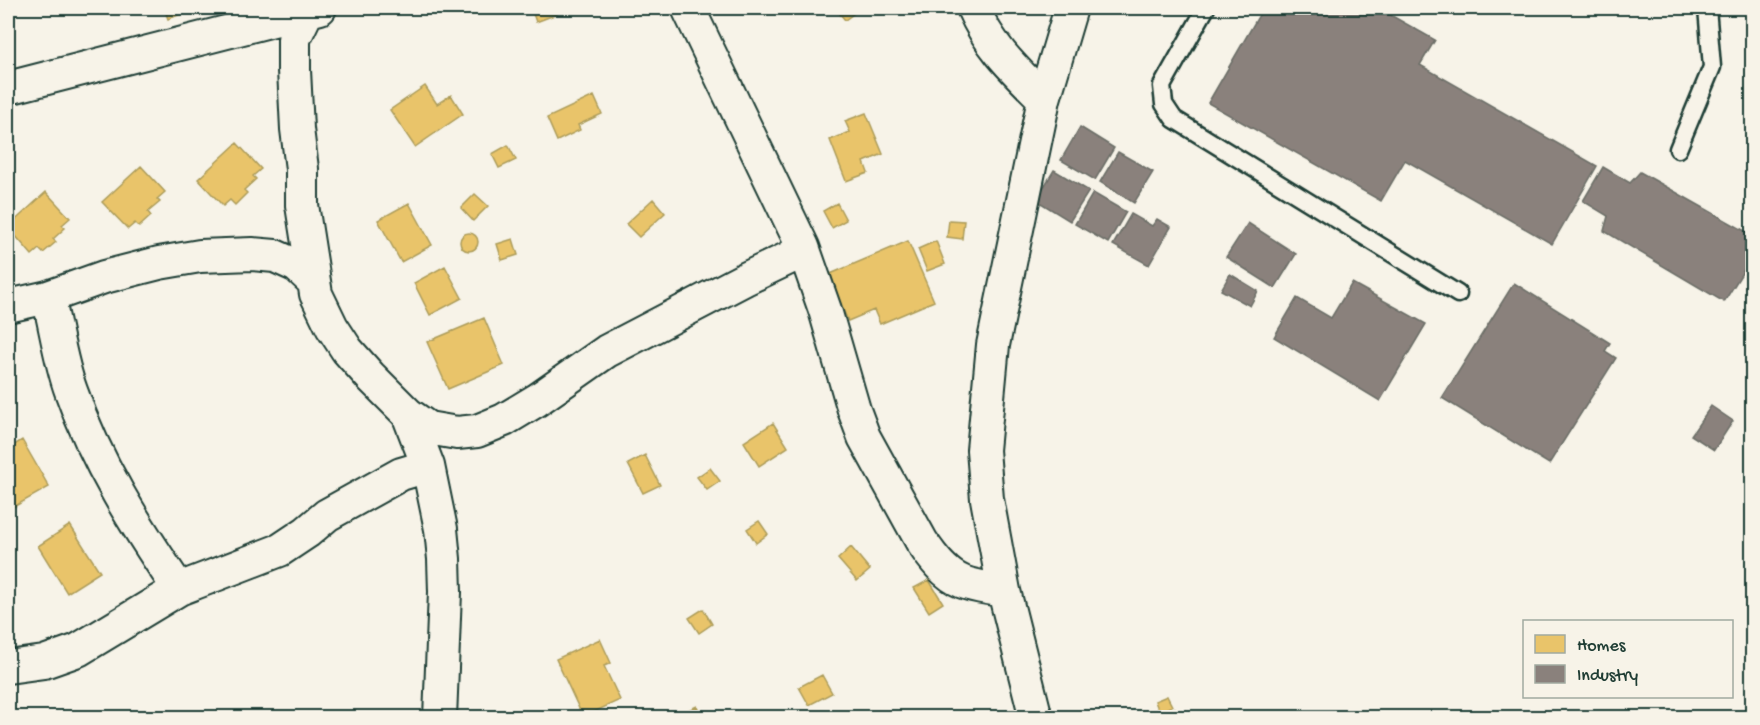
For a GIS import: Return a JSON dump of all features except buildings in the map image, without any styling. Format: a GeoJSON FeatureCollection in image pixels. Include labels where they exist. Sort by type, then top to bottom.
{"type":"FeatureCollection","features":[{"type":"Feature","properties":{"kind":"street"},"geometry":{"type":"LineString","coordinates":[[688,8],[803,247],[864,437],[933,558],[962,582],[1004,591]]}},
{"type":"Feature","properties":{"kind":"street"},"geometry":{"type":"LineString","coordinates":[[973,8],[982,28],[999,53],[1044,99]]}},
{"type":"Feature","properties":{"kind":"street"},"geometry":{"type":"LineString","coordinates":[[1036,717],[1004,591],[987,499],[983,450],[993,345],[1044,99],[1071,8]]}},
{"type":"Feature","properties":{"kind":"street"},"geometry":{"type":"LineString","coordinates":[[314,10],[294,39],[294,70],[302,169],[302,205],[314,282],[320,302],[332,327],[347,350],[408,414],[428,428],[457,433],[477,431],[504,420],[607,351],[789,258],[803,247]]}},
{"type":"Feature","properties":{"kind":"street"},"geometry":{"type":"LineString","coordinates":[[8,88],[314,10]]}},
{"type":"Feature","properties":{"kind":"street"},"geometry":{"type":"LineString","coordinates":[[8,306],[48,297],[105,277],[159,263],[200,256],[252,254],[275,256],[297,266],[314,282]]}},
{"type":"Feature","properties":{"kind":"street"},"geometry":{"type":"LineString","coordinates":[[48,297],[70,390],[110,481],[134,522],[179,589]]}},
{"type":"Feature","properties":{"kind":"street"},"geometry":{"type":"LineString","coordinates":[[408,414],[428,466],[441,529],[445,592],[440,717]]}},
{"type":"Feature","properties":{"kind":"street"},"geometry":{"type":"LineString","coordinates":[[8,667],[44,662],[78,650],[179,589],[280,550],[327,515],[401,474],[428,466]]}},
{"type":"Feature","properties":{"kind":"lane"},"geometry":{"type":"LineString","coordinates":[[1206,8],[1162,86],[1164,104],[1174,119],[1458,294]]}},
{"type":"Feature","properties":{"kind":"lane"},"geometry":{"type":"LineString","coordinates":[[1678,149],[1712,67],[1707,8]]}}]}
